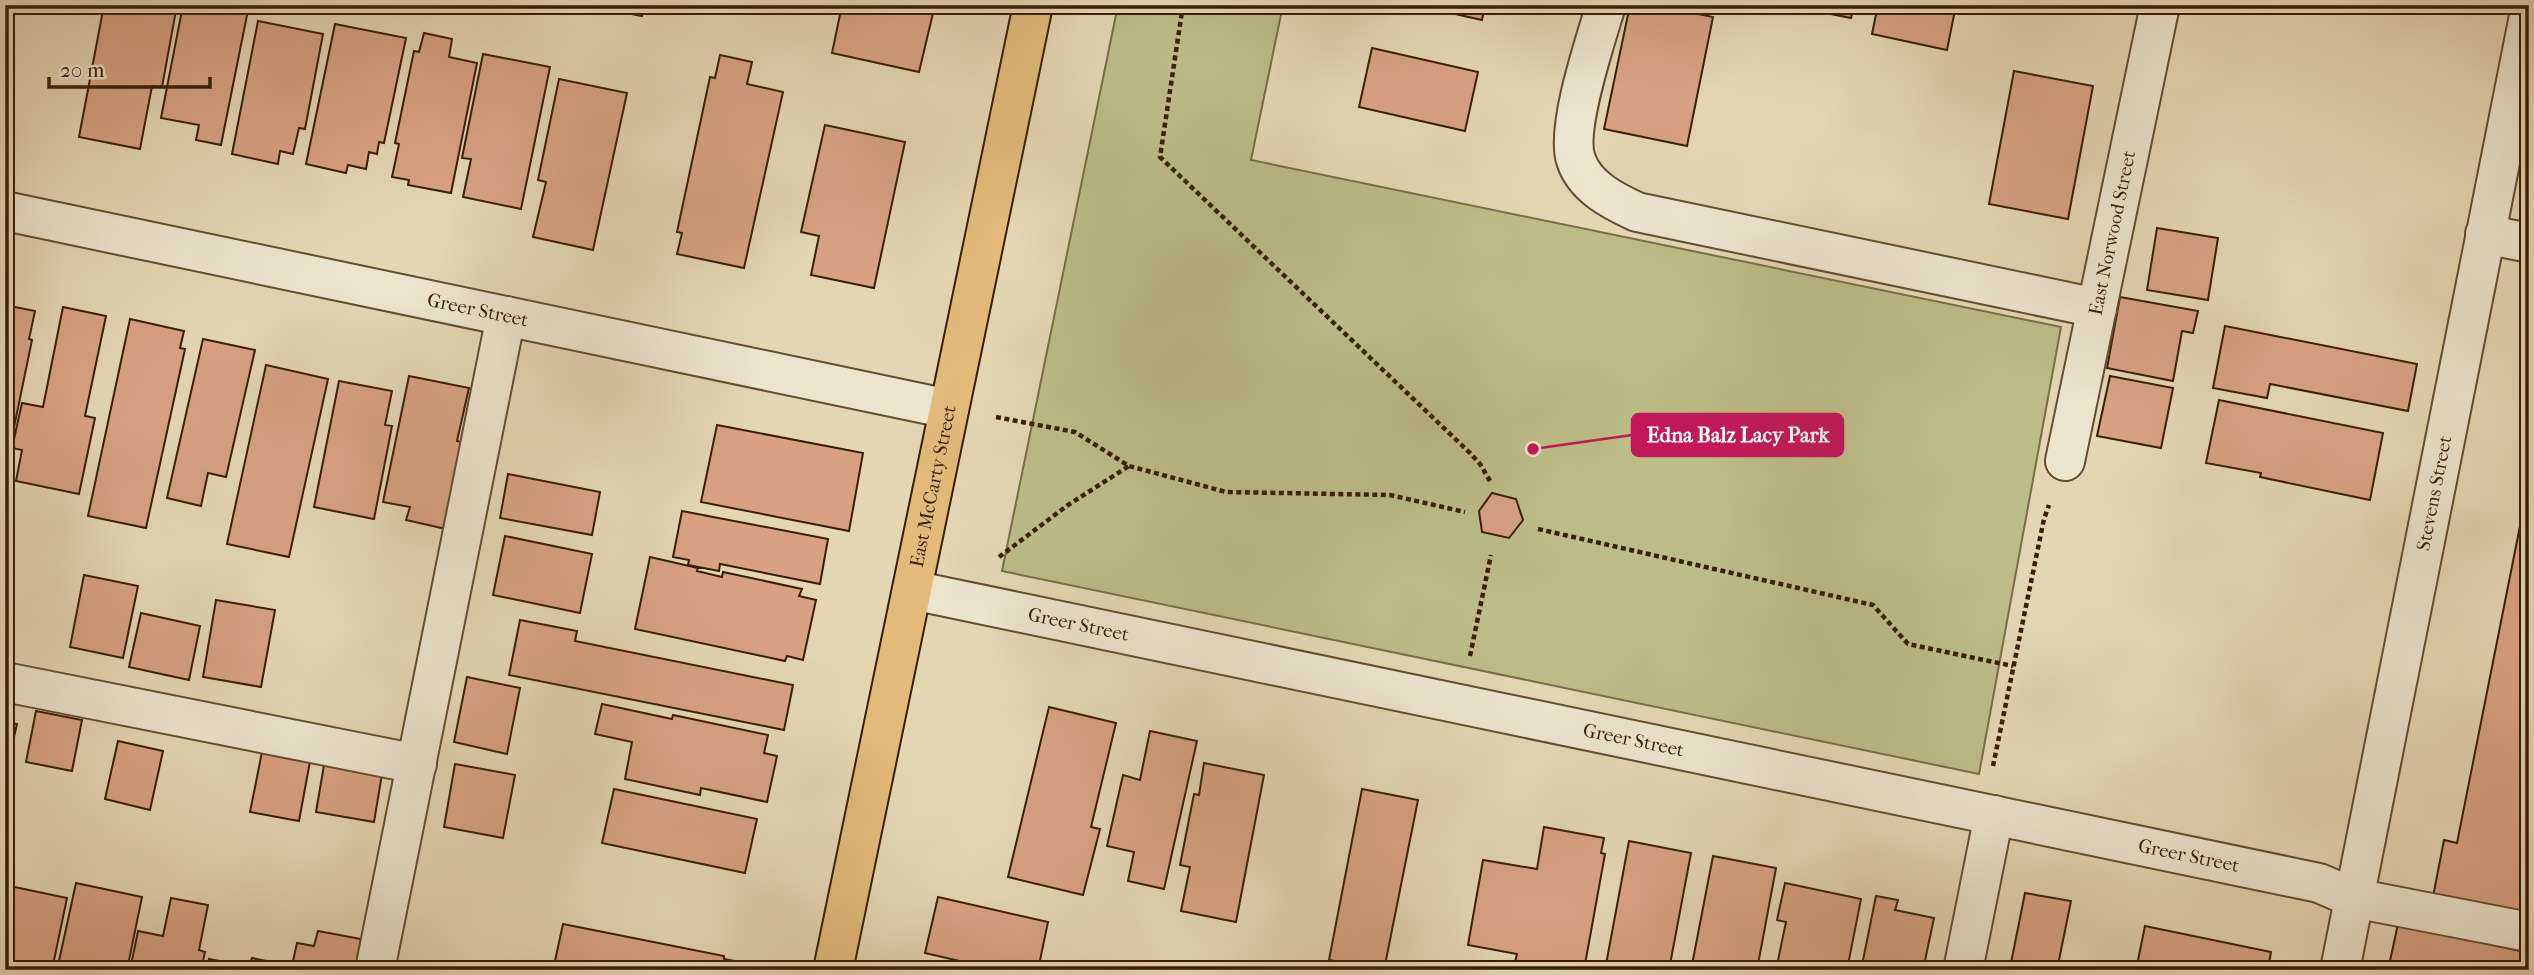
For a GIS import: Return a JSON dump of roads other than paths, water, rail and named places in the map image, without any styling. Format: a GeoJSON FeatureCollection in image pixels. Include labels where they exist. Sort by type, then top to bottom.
{"type":"FeatureCollection","features":[{"type":"Feature","properties":{"kind":"main road","name":"East McCarty Street"},"geometry":{"type":"LineString","coordinates":[[833,970],[1033,5]]}},
{"type":"Feature","properties":{"kind":"street"},"geometry":{"type":"LineString","coordinates":[[1606,5],[1580,98],[1574,130],[1575,160],[1589,181],[1608,198],[1636,212],[2097,308]]}},
{"type":"Feature","properties":{"kind":"street","name":"East Norwood Street"},"geometry":{"type":"LineString","coordinates":[[2065,461],[2160,5]]}},
{"type":"Feature","properties":{"kind":"street","name":"Stevens Street"},"geometry":{"type":"LineString","coordinates":[[2340,970],[2529,16]]}},
{"type":"Feature","properties":{"kind":"street","name":"Greer Street"},"geometry":{"type":"LineString","coordinates":[[5,211],[949,409]]}},
{"type":"Feature","properties":{"kind":"street"},"geometry":{"type":"LineString","coordinates":[[2485,234],[2529,243]]}},
{"type":"Feature","properties":{"kind":"street"},"geometry":{"type":"LineString","coordinates":[[375,970],[506,316]]}},
{"type":"Feature","properties":{"kind":"street","name":"Greer Street"},"geometry":{"type":"LineString","coordinates":[[912,590],[2319,883],[2354,898],[2529,932]]}},
{"type":"Feature","properties":{"kind":"street"},"geometry":{"type":"LineString","coordinates":[[5,682],[417,764]]}},
{"type":"Feature","properties":{"kind":"street"},"geometry":{"type":"LineString","coordinates":[[1964,970],[1994,816]]}},
{"type":"Feature","properties":{"kind":"place","name":"Edna Balz Lacy Park"},"geometry":{"type":"Point","coordinates":[1533,449]}}]}
